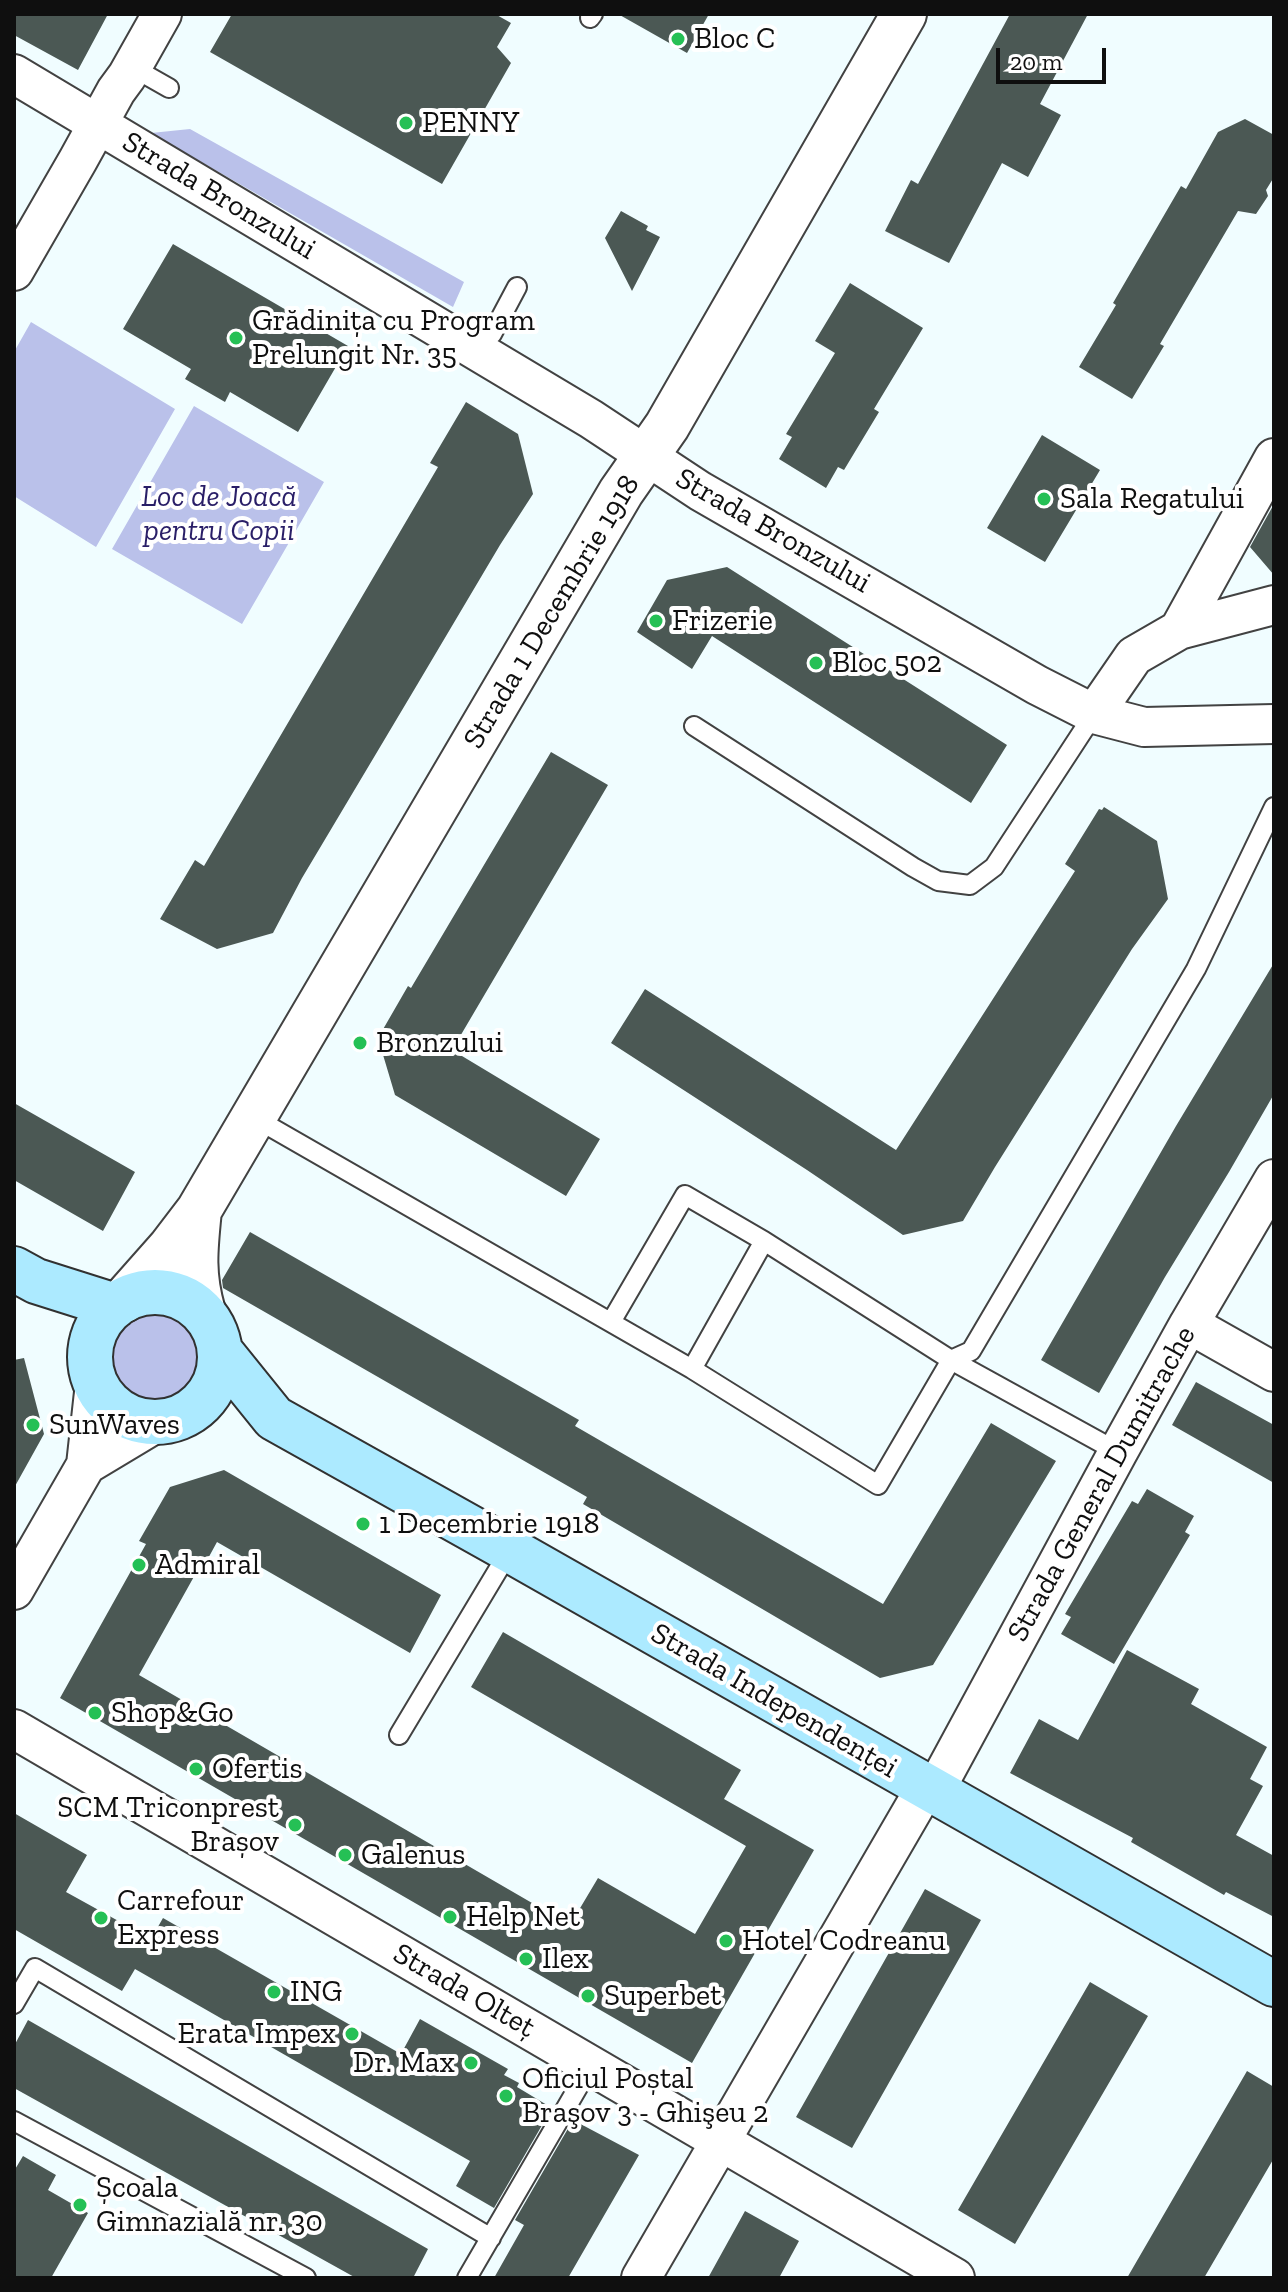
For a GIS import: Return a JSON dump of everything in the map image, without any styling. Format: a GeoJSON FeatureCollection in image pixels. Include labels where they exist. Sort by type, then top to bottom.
{"type":"FeatureCollection","features":[{"type":"Feature","properties":{"kind":"main road"},"geometry":{"type":"LineString","coordinates":[[25,1275],[120,1303]]}},
{"type":"Feature","properties":{"kind":"main road"},"geometry":{"type":"LineString","coordinates":[[25,1275],[93,1366],[105,1400],[120,1412],[137,1420],[168,1420],[197,1408],[211,1391],[219,1372],[212,1332],[188,1301],[171,1294],[152,1292],[135,1295],[103,1318],[95,1333],[93,1366]]}},
{"type":"Feature","properties":{"kind":"main road","name":"Strada Independenței"},"geometry":{"type":"LineString","coordinates":[[212,1332],[274,1418],[1274,1984]]}},
{"type":"Feature","properties":{"kind":"main road","name":"Strada Independenței"},"geometry":{"type":"LineString","coordinates":[[168,1420],[274,1418]]}},
{"type":"Feature","properties":{"kind":"street"},"geometry":{"type":"LineString","coordinates":[[14,271],[162,14]]}},
{"type":"Feature","properties":{"kind":"street","name":"Strada 1 Decembrie 1918"},"geometry":{"type":"LineString","coordinates":[[120,1303],[170,1248],[199,1210],[621,492],[667,426],[904,14]]}},
{"type":"Feature","properties":{"kind":"street","name":"Strada Bronzului"},"geometry":{"type":"LineString","coordinates":[[14,74],[591,419],[700,491],[1037,685],[1094,714],[1144,727],[1274,724]]}},
{"type":"Feature","properties":{"kind":"street"},"geometry":{"type":"LineString","coordinates":[[1179,630],[1274,458]]}},
{"type":"Feature","properties":{"kind":"street"},"geometry":{"type":"LineString","coordinates":[[1094,714],[1134,656],[1179,630],[1274,605]]}},
{"type":"Feature","properties":{"kind":"street","name":"Strada General Dumitrache"},"geometry":{"type":"LineString","coordinates":[[641,2278],[930,1790],[1189,1324],[1274,1179]]}},
{"type":"Feature","properties":{"kind":"street","name":"Strada 1 Decembrie 1918"},"geometry":{"type":"LineString","coordinates":[[199,1210],[194,1262],[196,1288],[212,1332]]}},
{"type":"Feature","properties":{"kind":"street"},"geometry":{"type":"LineString","coordinates":[[1189,1324],[1274,1372]]}},
{"type":"Feature","properties":{"kind":"street"},"geometry":{"type":"LineString","coordinates":[[14,1590],[86,1465],[93,1366]]}},
{"type":"Feature","properties":{"kind":"street"},"geometry":{"type":"LineString","coordinates":[[86,1465],[168,1420]]}},
{"type":"Feature","properties":{"kind":"street","name":"Strada Olteț"},"geometry":{"type":"LineString","coordinates":[[14,1729],[955,2278]]}},
{"type":"Feature","properties":{"kind":"lane"},"geometry":{"type":"LineString","coordinates":[[132,67],[169,88]]}},
{"type":"Feature","properties":{"kind":"lane"},"geometry":{"type":"LineString","coordinates":[[438,326],[492,334],[517,287]]}},
{"type":"Feature","properties":{"kind":"lane"},"geometry":{"type":"LineString","coordinates":[[694,726],[913,867],[938,881],[970,885],[994,867],[1094,714]]}},
{"type":"Feature","properties":{"kind":"lane"},"geometry":{"type":"LineString","coordinates":[[253,1117],[692,1369],[878,1485],[951,1360],[971,1351],[1196,969],[1274,807]]}},
{"type":"Feature","properties":{"kind":"lane"},"geometry":{"type":"LineString","coordinates":[[611,1322],[685,1195],[764,1241],[951,1360],[1118,1452]]}},
{"type":"Feature","properties":{"kind":"lane"},"geometry":{"type":"LineString","coordinates":[[692,1369],[764,1241]]}},
{"type":"Feature","properties":{"kind":"lane"},"geometry":{"type":"LineString","coordinates":[[399,1735],[510,1550]]}},
{"type":"Feature","properties":{"kind":"lane"},"geometry":{"type":"LineString","coordinates":[[14,2004],[35,1968],[491,2238]]}},
{"type":"Feature","properties":{"kind":"lane"},"geometry":{"type":"LineString","coordinates":[[467,2278],[591,2065]]}},
{"type":"Feature","properties":{"kind":"lane"},"geometry":{"type":"LineString","coordinates":[[14,2121],[306,2278]]}},
{"type":"Feature","properties":{"kind":"green space"},"geometry":{"type":"Polygon","coordinates":[[[190,129],[464,282],[453,307],[151,133],[190,129]]]}},
{"type":"Feature","properties":{"kind":"green space"},"geometry":{"type":"Polygon","coordinates":[[[31,322],[175,409],[96,547],[14,496],[14,352],[31,322]]]}},
{"type":"Feature","properties":{"kind":"green space","name":"Loc de Joacă pentru Copii"},"geometry":{"type":"Polygon","coordinates":[[[194,406],[324,482],[242,624],[112,549],[194,406]]]}},
{"type":"Feature","properties":{"kind":"green space"},"geometry":{"type":"Polygon","coordinates":[[[155,1315],[171,1318],[185,1327],[194,1341],[197,1357],[194,1373],[185,1387],[171,1396],[155,1399],[139,1396],[125,1387],[116,1373],[113,1357],[116,1341],[125,1327],[139,1318],[155,1315]]]}},
{"type":"Feature","properties":{"kind":"building"},"geometry":{"type":"Polygon","coordinates":[[[14,14],[108,14],[78,70],[14,35],[14,14]]]}},
{"type":"Feature","properties":{"kind":"building","name":"PENNY"},"geometry":{"type":"Polygon","coordinates":[[[232,14],[495,14],[511,23],[497,47],[511,63],[442,184],[210,52],[232,14]]]}},
{"type":"Feature","properties":{"kind":"building","name":"Bloc C"},"geometry":{"type":"Polygon","coordinates":[[[618,14],[709,14],[687,53],[618,14]]]}},
{"type":"Feature","properties":{"kind":"building"},"geometry":{"type":"Polygon","coordinates":[[[1010,14],[1088,14],[1040,104],[1061,115],[1028,177],[1002,163],[949,263],[885,231],[911,180],[918,184],[1010,14]]]}},
{"type":"Feature","properties":{"kind":"building"},"geometry":{"type":"Polygon","coordinates":[[[1245,119],[1274,135],[1274,177],[1266,190],[1268,196],[1256,214],[1238,211],[1160,344],[1164,346],[1132,399],[1079,367],[1181,186],[1186,189],[1218,132],[1245,119]]]}},
{"type":"Feature","properties":{"kind":"building"},"geometry":{"type":"Polygon","coordinates":[[[621,211],[648,226],[646,230],[660,237],[632,291],[605,238],[621,211]]]}},
{"type":"Feature","properties":{"kind":"building","name":"Grădinița cu Program Prelungit Nr. 35"},"geometry":{"type":"Polygon","coordinates":[[[173,244],[348,346],[298,432],[230,392],[225,402],[185,379],[191,369],[123,329],[173,244]]]}},
{"type":"Feature","properties":{"kind":"building"},"geometry":{"type":"Polygon","coordinates":[[[850,283],[923,328],[874,409],[879,412],[844,470],[838,467],[826,488],[779,459],[792,437],[786,434],[835,353],[815,341],[850,283]]]}},
{"type":"Feature","properties":{"kind":"building"},"geometry":{"type":"Polygon","coordinates":[[[466,402],[518,434],[533,494],[302,878],[273,933],[217,949],[160,919],[195,860],[204,866],[438,467],[430,463],[466,402]]]}},
{"type":"Feature","properties":{"kind":"building","name":"Sala Regatului"},"geometry":{"type":"Polygon","coordinates":[[[1042,435],[1100,470],[1045,562],[987,528],[1042,435]]]}},
{"type":"Feature","properties":{"kind":"building"},"geometry":{"type":"Polygon","coordinates":[[[1274,504],[1274,575],[1250,547],[1274,504]]]}},
{"type":"Feature","properties":{"kind":"building"},"geometry":{"type":"Polygon","coordinates":[[[727,567],[1007,745],[971,803],[712,636],[692,669],[637,632],[667,580],[727,567]]]}},
{"type":"Feature","properties":{"kind":"building"},"geometry":{"type":"Polygon","coordinates":[[[551,752],[608,785],[452,1050],[600,1139],[566,1196],[395,1095],[378,1038],[551,752]]]}},
{"type":"Feature","properties":{"kind":"building"},"geometry":{"type":"Polygon","coordinates":[[[1104,807],[1157,841],[1168,899],[1132,949],[963,1221],[903,1235],[611,1043],[645,989],[896,1150],[1075,871],[1065,864],[1099,809],[1104,807]]]}},
{"type":"Feature","properties":{"kind":"building"},"geometry":{"type":"Polygon","coordinates":[[[1274,963],[1274,1094],[1099,1393],[1041,1360],[1274,963]]]}},
{"type":"Feature","properties":{"kind":"building"},"geometry":{"type":"Polygon","coordinates":[[[14,1103],[135,1172],[103,1231],[14,1180],[14,1103]]]}},
{"type":"Feature","properties":{"kind":"building"},"geometry":{"type":"Polygon","coordinates":[[[250,1232],[579,1420],[575,1426],[883,1604],[991,1423],[1056,1461],[933,1665],[880,1678],[583,1504],[587,1497],[223,1288],[222,1280],[250,1232]]]}},
{"type":"Feature","properties":{"kind":"building"},"geometry":{"type":"Polygon","coordinates":[[[24,1358],[44,1434],[14,1488],[14,1360],[24,1358]]]}},
{"type":"Feature","properties":{"kind":"building"},"geometry":{"type":"Polygon","coordinates":[[[1196,1382],[1274,1425],[1274,1483],[1172,1425],[1196,1382]]]}},
{"type":"Feature","properties":{"kind":"building"},"geometry":{"type":"Polygon","coordinates":[[[224,1470],[441,1595],[410,1653],[217,1542],[199,1575],[196,1573],[139,1675],[570,1925],[598,1878],[695,1934],[746,1846],[471,1687],[503,1632],[741,1770],[724,1799],[814,1850],[692,2063],[60,1698],[146,1544],[139,1541],[170,1487],[224,1470]]]}},
{"type":"Feature","properties":{"kind":"building"},"geometry":{"type":"Polygon","coordinates":[[[1147,1489],[1194,1516],[1185,1532],[1190,1535],[1114,1664],[1061,1634],[1071,1617],[1065,1614],[1132,1501],[1138,1504],[1147,1489]]]}},
{"type":"Feature","properties":{"kind":"building"},"geometry":{"type":"Polygon","coordinates":[[[1127,1650],[1199,1689],[1191,1704],[1267,1747],[1250,1779],[1263,1786],[1236,1835],[1274,1856],[1274,1917],[1226,1892],[1224,1895],[1131,1842],[1133,1838],[1010,1773],[1039,1719],[1078,1740],[1127,1650]]]}},
{"type":"Feature","properties":{"kind":"building"},"geometry":{"type":"Polygon","coordinates":[[[14,1813],[87,1855],[66,1892],[151,1939],[163,1918],[401,2054],[420,2019],[508,2069],[504,2075],[519,2083],[517,2087],[552,2108],[494,2208],[456,2186],[470,2161],[135,1969],[122,1991],[14,1929],[14,1813]]]}},
{"type":"Feature","properties":{"kind":"building"},"geometry":{"type":"Polygon","coordinates":[[[925,1889],[981,1920],[852,2148],[796,2117],[925,1889]]]}},
{"type":"Feature","properties":{"kind":"building"},"geometry":{"type":"Polygon","coordinates":[[[1090,1982],[1148,2016],[1015,2244],[958,2210],[1090,1982]]]}},
{"type":"Feature","properties":{"kind":"building"},"geometry":{"type":"Polygon","coordinates":[[[28,2020],[428,2249],[413,2278],[356,2278],[14,2088],[14,2046],[28,2020]]]}},
{"type":"Feature","properties":{"kind":"building"},"geometry":{"type":"Polygon","coordinates":[[[1247,2071],[1274,2087],[1274,2158],[1204,2278],[1127,2278],[1247,2071]]]}},
{"type":"Feature","properties":{"kind":"building"},"geometry":{"type":"Polygon","coordinates":[[[573,2120],[639,2155],[568,2278],[494,2278],[524,2225],[515,2220],[573,2120]]]}},
{"type":"Feature","properties":{"kind":"building","name":"Școala Gimnazială nr. 30"},"geometry":{"type":"Polygon","coordinates":[[[23,2156],[56,2175],[48,2190],[88,2213],[51,2278],[14,2278],[14,2171],[23,2156]]]}},
{"type":"Feature","properties":{"kind":"building"},"geometry":{"type":"Polygon","coordinates":[[[745,2211],[799,2241],[779,2278],[708,2278],[745,2211]]]}},
{"type":"Feature","properties":{"kind":"place","name":"Bloc C"},"geometry":{"type":"Point","coordinates":[678,39]}},
{"type":"Feature","properties":{"kind":"place","name":"PENNY"},"geometry":{"type":"Point","coordinates":[406,123]}},
{"type":"Feature","properties":{"kind":"place","name":"Grădinița cu Program Prelungit Nr. 35"},"geometry":{"type":"Point","coordinates":[236,338]}},
{"type":"Feature","properties":{"kind":"place","name":"Sala Regatului"},"geometry":{"type":"Point","coordinates":[1044,499]}},
{"type":"Feature","properties":{"kind":"place","name":"Frizerie"},"geometry":{"type":"Point","coordinates":[656,621]}},
{"type":"Feature","properties":{"kind":"place","name":"Bloc 502"},"geometry":{"type":"Point","coordinates":[816,663]}},
{"type":"Feature","properties":{"kind":"place","name":"Bronzului"},"geometry":{"type":"Point","coordinates":[360,1043]}},
{"type":"Feature","properties":{"kind":"place","name":"SunWaves"},"geometry":{"type":"Point","coordinates":[33,1425]}},
{"type":"Feature","properties":{"kind":"place","name":"1 Decembrie 1918"},"geometry":{"type":"Point","coordinates":[363,1524]}},
{"type":"Feature","properties":{"kind":"place","name":"Admiral"},"geometry":{"type":"Point","coordinates":[139,1565]}},
{"type":"Feature","properties":{"kind":"place","name":"Shop&Go"},"geometry":{"type":"Point","coordinates":[95,1713]}},
{"type":"Feature","properties":{"kind":"place","name":"Ofertis"},"geometry":{"type":"Point","coordinates":[196,1769]}},
{"type":"Feature","properties":{"kind":"place","name":"SCM Triconprest Brașov"},"geometry":{"type":"Point","coordinates":[295,1825]}},
{"type":"Feature","properties":{"kind":"place","name":"Galenus"},"geometry":{"type":"Point","coordinates":[345,1855]}},
{"type":"Feature","properties":{"kind":"place","name":"Help Net"},"geometry":{"type":"Point","coordinates":[450,1917]}},
{"type":"Feature","properties":{"kind":"place","name":"Carrefour Express"},"geometry":{"type":"Point","coordinates":[101,1918]}},
{"type":"Feature","properties":{"kind":"place","name":"Hotel Codreanu"},"geometry":{"type":"Point","coordinates":[726,1941]}},
{"type":"Feature","properties":{"kind":"place","name":"Ilex"},"geometry":{"type":"Point","coordinates":[526,1959]}},
{"type":"Feature","properties":{"kind":"place","name":"ING"},"geometry":{"type":"Point","coordinates":[274,1992]}},
{"type":"Feature","properties":{"kind":"place","name":"Superbet"},"geometry":{"type":"Point","coordinates":[588,1996]}},
{"type":"Feature","properties":{"kind":"place","name":"Erata Impex"},"geometry":{"type":"Point","coordinates":[352,2034]}},
{"type":"Feature","properties":{"kind":"place","name":"Dr. Max"},"geometry":{"type":"Point","coordinates":[471,2063]}},
{"type":"Feature","properties":{"kind":"place","name":"Oficiul Poștal Braşov 3 - Ghişeu 2"},"geometry":{"type":"Point","coordinates":[506,2096]}},
{"type":"Feature","properties":{"kind":"place","name":"Școala Gimnazială nr. 30"},"geometry":{"type":"Point","coordinates":[80,2205]}}]}
